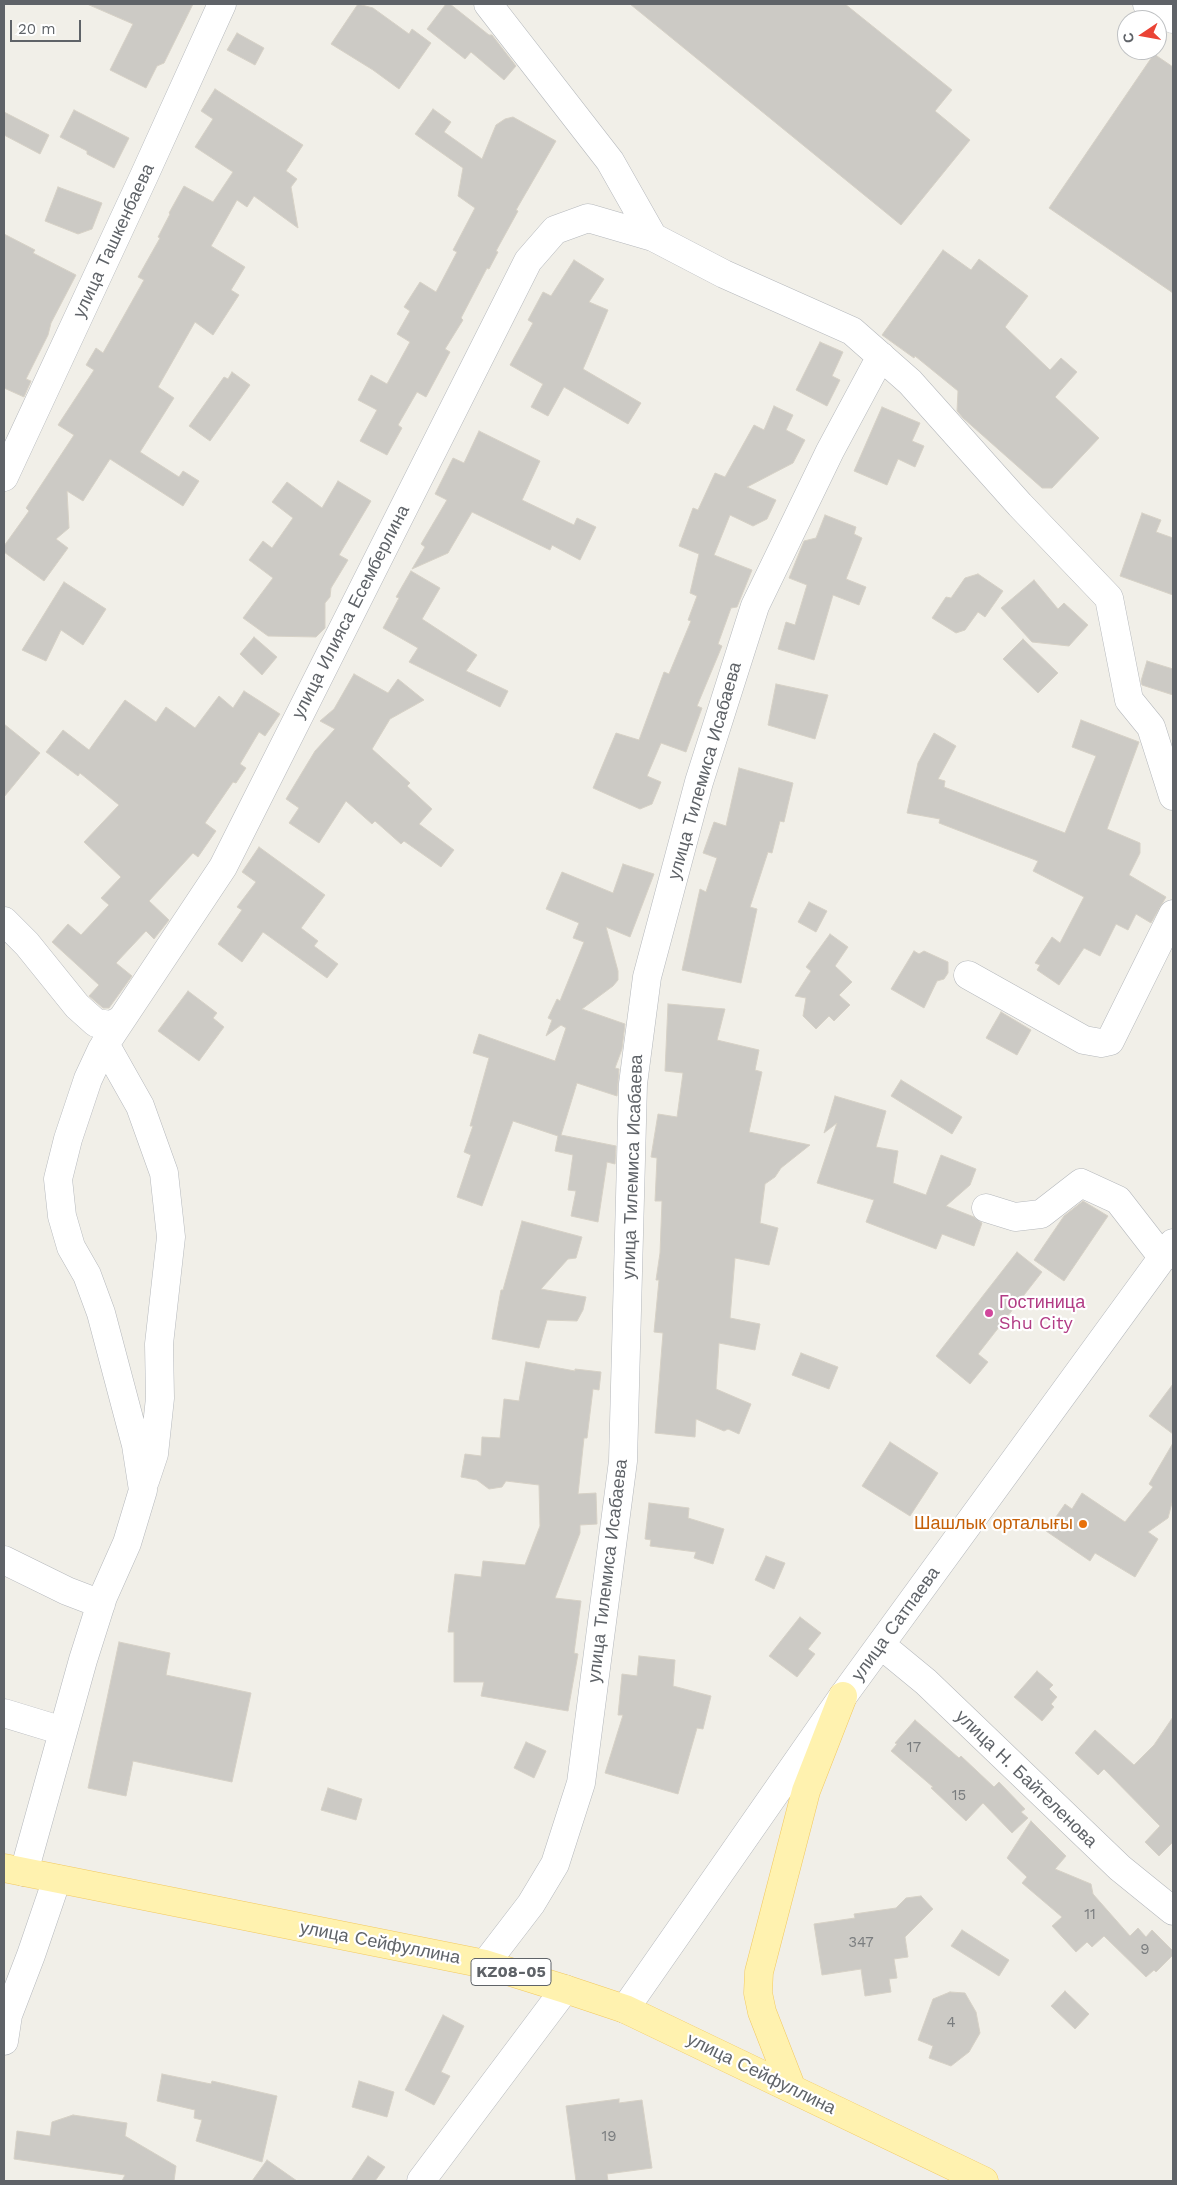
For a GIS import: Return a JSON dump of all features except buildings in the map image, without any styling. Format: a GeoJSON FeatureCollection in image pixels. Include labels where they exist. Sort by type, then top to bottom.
{"type":"FeatureCollection","features":[{"type":"Feature","properties":{"kind":"main road"},"geometry":{"type":"LineString","coordinates":[[792,2089],[762,2012],[758,1993],[759,1972],[806,1791],[843,1696]]}},
{"type":"Feature","properties":{"kind":"main road","name":"улица Сейфуллина"},"geometry":{"type":"LineString","coordinates":[[14,1870],[485,1964],[564,1989],[625,2009],[984,2181]]}},
{"type":"Feature","properties":{"kind":"street","name":"улица Ташкенбаева"},"geometry":{"type":"LineString","coordinates":[[4,477],[222,4]]}},
{"type":"Feature","properties":{"kind":"street"},"geometry":{"type":"LineString","coordinates":[[488,4],[610,161],[653,237],[724,274],[852,331],[910,382],[1020,505],[1109,598],[1129,700],[1151,727],[1173,796]]}},
{"type":"Feature","properties":{"kind":"street"},"geometry":{"type":"LineString","coordinates":[[1147,4],[1173,19]]}},
{"type":"Feature","properties":{"kind":"street","name":"улица Илияса Есемберлина"},"geometry":{"type":"LineString","coordinates":[[143,1490],[136,1445],[101,1313],[87,1275],[71,1247],[62,1216],[58,1179],[68,1139],[88,1079],[105,1044],[223,867],[528,261],[555,230],[588,218],[653,237]]}},
{"type":"Feature","properties":{"kind":"street","name":"улица Тилемиса Исабаева"},"geometry":{"type":"LineString","coordinates":[[485,1964],[531,1904],[555,1864],[581,1784],[623,1461],[633,1084],[647,977],[699,782],[755,606],[830,452],[881,356]]}},
{"type":"Feature","properties":{"kind":"street"},"geometry":{"type":"LineString","coordinates":[[968,975],[1084,1040],[1101,1043],[1110,1041],[1173,914]]}},
{"type":"Feature","properties":{"kind":"street"},"geometry":{"type":"LineString","coordinates":[[4,921],[27,944],[77,1006],[96,1024],[111,1025],[121,1020]]}},
{"type":"Feature","properties":{"kind":"street"},"geometry":{"type":"LineString","coordinates":[[14,1870],[63,1732],[101,1604],[127,1543],[154,1454],[160,1398],[158,1344],[171,1237],[164,1173],[140,1106],[105,1044]]}},
{"type":"Feature","properties":{"kind":"street"},"geometry":{"type":"LineString","coordinates":[[986,1208],[1015,1217],[1041,1214],[1081,1183],[1118,1200],[1168,1251]]}},
{"type":"Feature","properties":{"kind":"street","name":"улица Сатпаева"},"geometry":{"type":"LineString","coordinates":[[625,2009],[843,1696],[1168,1251]]}},
{"type":"Feature","properties":{"kind":"street"},"geometry":{"type":"LineString","coordinates":[[4,1560],[67,1591],[101,1604]]}},
{"type":"Feature","properties":{"kind":"street","name":"улица Н. Байтеленова"},"geometry":{"type":"LineString","coordinates":[[881,1645],[926,1682],[1120,1868],[1173,1911]]}},
{"type":"Feature","properties":{"kind":"street"},"geometry":{"type":"LineString","coordinates":[[4,1713],[63,1732]]}},
{"type":"Feature","properties":{"kind":"street"},"geometry":{"type":"LineString","coordinates":[[4,2041],[8,2014],[57,1879]]}},
{"type":"Feature","properties":{"kind":"street"},"geometry":{"type":"LineString","coordinates":[[421,2181],[564,1989]]}},
{"type":"Feature","properties":{"kind":"place","name":"Гостиница Shu City"},"geometry":{"type":"Point","coordinates":[989,1313]}},
{"type":"Feature","properties":{"kind":"place","name":"Шашлык орталығы"},"geometry":{"type":"Point","coordinates":[1083,1524]}}]}
